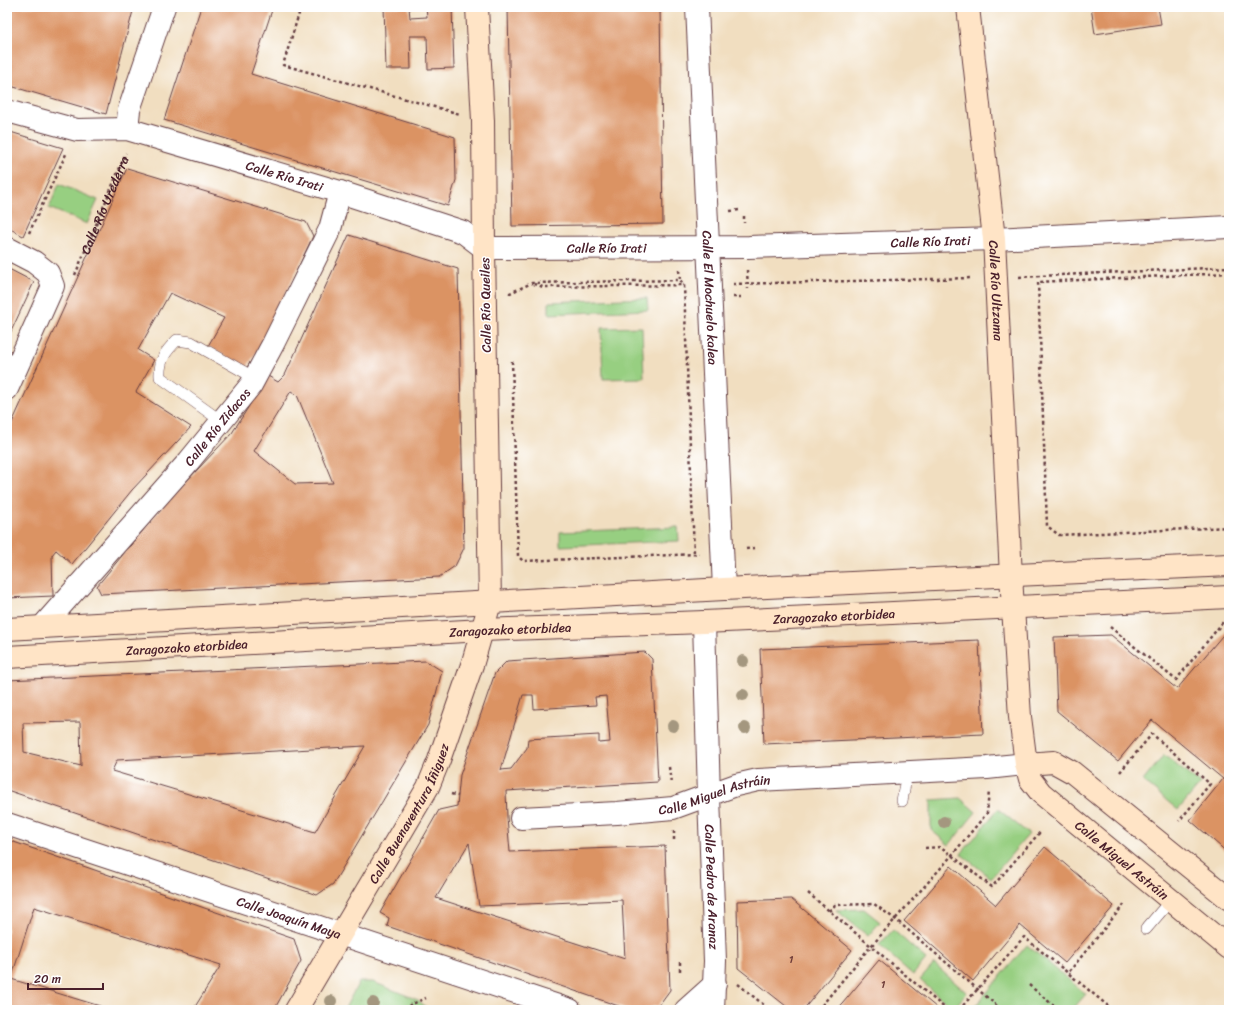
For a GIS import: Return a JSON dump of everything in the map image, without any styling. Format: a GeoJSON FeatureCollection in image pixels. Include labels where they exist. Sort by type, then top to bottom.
{"type":"FeatureCollection","features":[{"type":"Feature","properties":{"kind":"main road","name":"Calle Río Queiles"},"geometry":{"type":"LineString","coordinates":[[477,7],[483,121],[490,603]]}},
{"type":"Feature","properties":{"kind":"main road","name":"Calle Río Ultzama"},"geometry":{"type":"LineString","coordinates":[[968,7],[994,239],[1011,576]]}},
{"type":"Feature","properties":{"kind":"main road","name":"Zaragozako etorbidea"},"geometry":{"type":"LineString","coordinates":[[7,629],[724,589],[1229,565]]}},
{"type":"Feature","properties":{"kind":"main road"},"geometry":{"type":"LineString","coordinates":[[1011,576],[1013,608]]}},
{"type":"Feature","properties":{"kind":"main road","name":"Zaragozako etorbidea"},"geometry":{"type":"LineString","coordinates":[[7,657],[483,630],[704,622],[1229,597]]}},
{"type":"Feature","properties":{"kind":"main road","name":"Calle Buenaventura Íñiguez"},"geometry":{"type":"LineString","coordinates":[[296,1010],[428,787],[442,753],[483,630],[490,603]]}},
{"type":"Feature","properties":{"kind":"main road","name":"Calle Miguel Astráin"},"geometry":{"type":"LineString","coordinates":[[1013,608],[1020,717],[1026,764],[1030,779],[1041,794],[1229,948]]}},
{"type":"Feature","properties":{"kind":"main road","name":"Calle Miguel Astráin"},"geometry":{"type":"LineString","coordinates":[[1026,764],[1054,762],[1072,772],[1229,899]]}},
{"type":"Feature","properties":{"kind":"street"},"geometry":{"type":"LineString","coordinates":[[131,130],[129,110],[164,7]]}},
{"type":"Feature","properties":{"kind":"street","name":"Calle El Mochuelo kalea"},"geometry":{"type":"LineString","coordinates":[[697,7],[724,589]]}},
{"type":"Feature","properties":{"kind":"street","name":"Calle Río Irati"},"geometry":{"type":"LineString","coordinates":[[7,111],[77,130],[131,130],[340,192],[463,232],[484,248],[709,247],[994,239],[1229,227]]}},
{"type":"Feature","properties":{"kind":"street","name":"Calle Río Zidacos"},"geometry":{"type":"LineString","coordinates":[[42,627],[183,467],[251,385],[274,344],[330,229],[340,192]]}},
{"type":"Feature","properties":{"kind":"street"},"geometry":{"type":"LineString","coordinates":[[7,248],[34,262],[48,273],[53,286],[7,390]]}},
{"type":"Feature","properties":{"kind":"street","name":"Calle Pedro de Aranaz"},"geometry":{"type":"LineString","coordinates":[[704,622],[708,796],[715,961],[724,982],[713,1010]]}},
{"type":"Feature","properties":{"kind":"street","name":"Calle Miguel Astráin"},"geometry":{"type":"LineString","coordinates":[[521,818],[618,813],[673,808],[736,785],[758,780],[987,768],[1026,764]]}},
{"type":"Feature","properties":{"kind":"street","name":"Calle Joaquín Maya"},"geometry":{"type":"LineString","coordinates":[[7,824],[570,1010]]}},
{"type":"Feature","properties":{"kind":"street"},"geometry":{"type":"LineString","coordinates":[[686,1010],[724,982]]}},
{"type":"Feature","properties":{"kind":"lane"},"geometry":{"type":"LineString","coordinates":[[221,421],[160,377],[160,366],[166,350],[177,340],[191,342],[255,378]]}},
{"type":"Feature","properties":{"kind":"lane"},"geometry":{"type":"LineString","coordinates":[[902,801],[907,772]]}},
{"type":"Feature","properties":{"kind":"lane"},"geometry":{"type":"LineString","coordinates":[[1146,929],[1170,901]]}},
{"type":"Feature","properties":{"kind":"path"},"geometry":{"type":"LineString","coordinates":[[301,7],[283,65],[483,121]]}},
{"type":"Feature","properties":{"kind":"path"},"geometry":{"type":"LineString","coordinates":[[29,234],[77,130]]}},
{"type":"Feature","properties":{"kind":"path","name":"Calle Río Urederra"},"geometry":{"type":"LineString","coordinates":[[74,278],[131,130]]}},
{"type":"Feature","properties":{"kind":"path"},"geometry":{"type":"LineString","coordinates":[[532,283],[543,287],[684,285],[996,277],[1229,267]]}},
{"type":"Feature","properties":{"kind":"path"},"geometry":{"type":"LineString","coordinates":[[1229,273],[1038,282],[1047,526],[1059,535],[1229,527]]}},
{"type":"Feature","properties":{"kind":"path"},"geometry":{"type":"LineString","coordinates":[[510,301],[510,293],[532,283],[680,280],[684,285],[694,554]]}},
{"type":"Feature","properties":{"kind":"path"},"geometry":{"type":"LineString","coordinates":[[512,357],[518,556],[523,561],[694,554],[754,548]]}},
{"type":"Feature","properties":{"kind":"path"},"geometry":{"type":"LineString","coordinates":[[1108,626],[1176,680],[1225,620]]}},
{"type":"Feature","properties":{"kind":"path"},"geometry":{"type":"LineString","coordinates":[[1120,772],[1152,734],[1210,784],[1179,821]]}},
{"type":"Feature","properties":{"kind":"path"},"geometry":{"type":"LineString","coordinates":[[670,767],[672,788]]}},
{"type":"Feature","properties":{"kind":"path"},"geometry":{"type":"LineString","coordinates":[[818,1010],[894,919],[987,813],[989,788]]}},
{"type":"Feature","properties":{"kind":"path"},"geometry":{"type":"LineString","coordinates":[[449,793],[458,796]]}},
{"type":"Feature","properties":{"kind":"path"},"geometry":{"type":"LineString","coordinates":[[674,829],[674,840]]}},
{"type":"Feature","properties":{"kind":"path"},"geometry":{"type":"LineString","coordinates":[[925,848],[941,847],[952,854],[992,887],[1041,831]]}},
{"type":"Feature","properties":{"kind":"path"},"geometry":{"type":"LineString","coordinates":[[808,893],[947,1010]]}},
{"type":"Feature","properties":{"kind":"path"},"geometry":{"type":"LineString","coordinates":[[1068,973],[1126,902]]}},
{"type":"Feature","properties":{"kind":"path"},"geometry":{"type":"LineString","coordinates":[[829,911],[835,905],[874,904],[894,919],[1002,1010]]}},
{"type":"Feature","properties":{"kind":"path"},"geometry":{"type":"LineString","coordinates":[[959,1010],[1024,937],[1112,1010]]}},
{"type":"Feature","properties":{"kind":"path"},"geometry":{"type":"LineString","coordinates":[[680,962],[680,973]]}},
{"type":"Feature","properties":{"kind":"path"},"geometry":{"type":"LineString","coordinates":[[724,982],[770,1010]]}},
{"type":"Feature","properties":{"kind":"path"},"geometry":{"type":"LineString","coordinates":[[1029,985],[1059,1010]]}},
{"type":"Feature","properties":{"kind":"path"},"geometry":{"type":"LineString","coordinates":[[404,1010],[410,1005],[426,998]]}},
{"type":"Feature","properties":{"kind":"green space"},"geometry":{"type":"Polygon","coordinates":[[[59,184],[98,200],[87,224],[49,208],[59,184]]]}},
{"type":"Feature","properties":{"kind":"green space"},"geometry":{"type":"Polygon","coordinates":[[[647,298],[648,310],[549,314],[549,302],[647,298]]]}},
{"type":"Feature","properties":{"kind":"green space"},"geometry":{"type":"Polygon","coordinates":[[[642,327],[644,378],[603,379],[601,328],[642,327]]]}},
{"type":"Feature","properties":{"kind":"green space"},"geometry":{"type":"Polygon","coordinates":[[[678,527],[679,541],[560,546],[560,532],[678,527]]]}},
{"type":"Feature","properties":{"kind":"green space"},"geometry":{"type":"Polygon","coordinates":[[[1164,755],[1200,784],[1178,810],[1143,781],[1164,755]]]}},
{"type":"Feature","properties":{"kind":"green space"},"geometry":{"type":"Polygon","coordinates":[[[960,798],[976,812],[949,845],[931,830],[931,800],[960,798]]]}},
{"type":"Feature","properties":{"kind":"green space"},"geometry":{"type":"Polygon","coordinates":[[[998,809],[1029,834],[991,878],[961,854],[998,809]]]}},
{"type":"Feature","properties":{"kind":"green space"},"geometry":{"type":"Polygon","coordinates":[[[864,909],[880,922],[868,936],[836,910],[864,909]]]}},
{"type":"Feature","properties":{"kind":"green space"},"geometry":{"type":"Polygon","coordinates":[[[893,930],[926,959],[913,975],[879,945],[893,930]]]}},
{"type":"Feature","properties":{"kind":"green space"},"geometry":{"type":"Polygon","coordinates":[[[1027,945],[1086,994],[1072,1010],[972,1010],[1027,945]]]}},
{"type":"Feature","properties":{"kind":"green space"},"geometry":{"type":"Polygon","coordinates":[[[934,964],[967,993],[953,1009],[920,980],[934,964]]]}},
{"type":"Feature","properties":{"kind":"green space"},"geometry":{"type":"Polygon","coordinates":[[[359,982],[373,982],[418,1000],[429,1010],[344,1010],[359,982]]]}},
{"type":"Feature","properties":{"kind":"building"},"geometry":{"type":"Polygon","coordinates":[[[7,7],[134,7],[106,114],[7,85],[7,7]]]}},
{"type":"Feature","properties":{"kind":"building"},"geometry":{"type":"Polygon","coordinates":[[[201,7],[273,7],[251,74],[455,137],[456,180],[448,206],[164,120],[201,7]]]}},
{"type":"Feature","properties":{"kind":"building"},"geometry":{"type":"Polygon","coordinates":[[[384,7],[409,7],[410,18],[427,17],[426,7],[452,7],[454,68],[428,69],[427,36],[410,36],[411,69],[386,69],[384,7]]]}},
{"type":"Feature","properties":{"kind":"building"},"geometry":{"type":"Polygon","coordinates":[[[508,7],[660,7],[663,224],[512,226],[508,7]]]}},
{"type":"Feature","properties":{"kind":"building"},"geometry":{"type":"Polygon","coordinates":[[[1091,7],[1158,7],[1161,24],[1095,34],[1091,7]]]}},
{"type":"Feature","properties":{"kind":"building"},"geometry":{"type":"Polygon","coordinates":[[[7,131],[63,148],[23,236],[7,227],[7,131]]]}},
{"type":"Feature","properties":{"kind":"building"},"geometry":{"type":"Polygon","coordinates":[[[127,168],[306,222],[313,236],[264,340],[246,369],[208,346],[224,318],[170,293],[138,350],[154,360],[136,392],[191,427],[132,490],[72,564],[56,550],[52,555],[53,596],[7,598],[7,434],[127,168]]]}},
{"type":"Feature","properties":{"kind":"building"},"geometry":{"type":"Polygon","coordinates":[[[349,235],[458,269],[464,548],[455,566],[439,577],[101,594],[97,586],[164,505],[232,433],[268,376],[278,382],[285,375],[349,235]],[[291,391],[254,451],[295,484],[333,483],[297,395],[291,391]]]}},
{"type":"Feature","properties":{"kind":"building"},"geometry":{"type":"Polygon","coordinates":[[[7,268],[34,282],[7,340],[7,268]]]}},
{"type":"Feature","properties":{"kind":"building"},"geometry":{"type":"Polygon","coordinates":[[[1228,629],[1229,854],[1190,820],[1223,779],[1152,720],[1118,761],[1057,711],[1054,637],[1111,635],[1177,689],[1228,629]]]}},
{"type":"Feature","properties":{"kind":"building"},"geometry":{"type":"Polygon","coordinates":[[[979,640],[983,734],[764,744],[760,649],[979,640]]]}},
{"type":"Feature","properties":{"kind":"building"},"geometry":{"type":"Polygon","coordinates":[[[645,652],[652,659],[658,782],[506,791],[510,852],[665,846],[670,990],[659,1005],[640,1010],[630,1010],[387,926],[389,918],[380,913],[439,810],[457,806],[460,775],[495,673],[507,661],[645,652]],[[523,695],[501,770],[511,769],[527,748],[528,739],[599,735],[599,743],[610,742],[606,696],[595,697],[596,705],[534,709],[533,695],[523,695]],[[469,843],[436,898],[625,959],[622,900],[479,906],[469,843]]]}},
{"type":"Feature","properties":{"kind":"building"},"geometry":{"type":"Polygon","coordinates":[[[426,661],[442,671],[428,725],[333,884],[317,895],[7,790],[7,680],[426,661]],[[80,722],[23,723],[24,752],[81,766],[80,722]],[[365,746],[117,760],[112,771],[315,832],[365,746]]]}},
{"type":"Feature","properties":{"kind":"building"},"geometry":{"type":"Polygon","coordinates":[[[8,840],[294,939],[301,961],[274,1010],[193,1010],[221,965],[34,907],[11,979],[113,1010],[7,1010],[8,840]]]}},
{"type":"Feature","properties":{"kind":"building"},"geometry":{"type":"Polygon","coordinates":[[[1045,847],[1114,906],[1065,963],[1020,925],[973,981],[904,921],[951,866],[996,905],[1045,847]]]}},
{"type":"Feature","properties":{"kind":"building"},"geometry":{"type":"Polygon","coordinates":[[[791,899],[852,950],[803,1010],[791,1010],[738,968],[737,901],[791,899]]]}},
{"type":"Feature","properties":{"kind":"building"},"geometry":{"type":"Polygon","coordinates":[[[879,960],[937,1008],[936,1010],[837,1010],[879,960]]]}}]}
